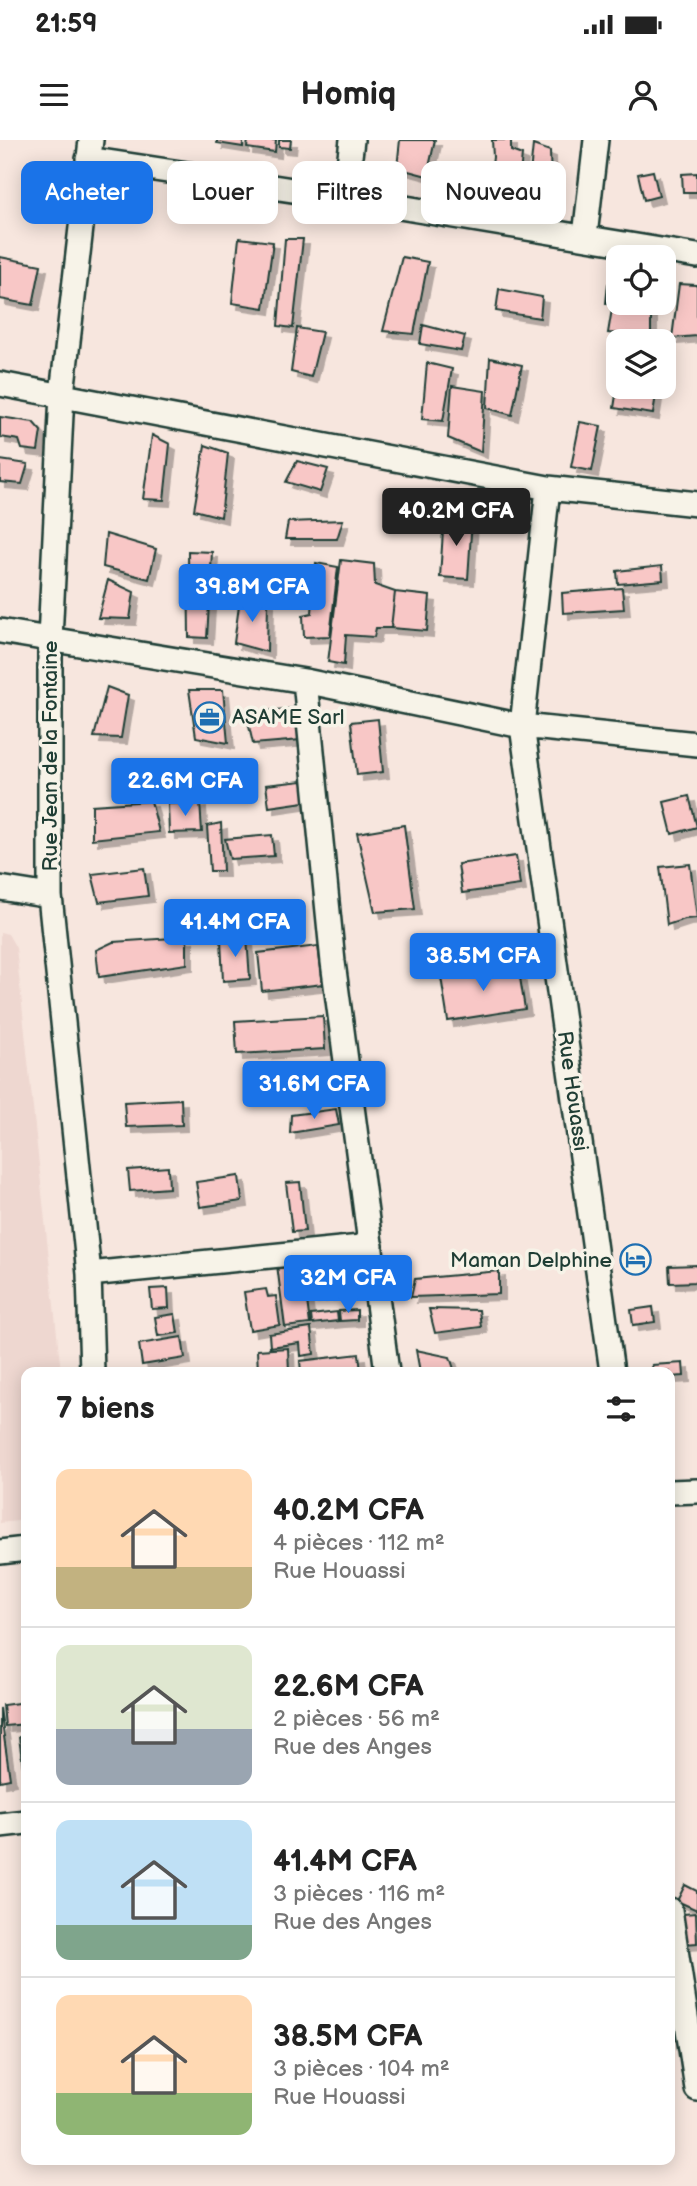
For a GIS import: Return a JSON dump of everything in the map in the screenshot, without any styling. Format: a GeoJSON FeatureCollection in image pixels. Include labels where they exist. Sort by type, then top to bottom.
{"type":"FeatureCollection","features":[{"type":"Feature","properties":{"kind":"street"},"geometry":{"type":"LineString","coordinates":[[349,161],[352,140]]}},
{"type":"Feature","properties":{"kind":"street"},"geometry":{"type":"LineString","coordinates":[[585,236],[596,140]]}},
{"type":"Feature","properties":{"kind":"street"},"geometry":{"type":"LineString","coordinates":[[89,150],[292,188]]}},
{"type":"Feature","properties":{"kind":"street","name":"Rue Jean de la Fontaine"},"geometry":{"type":"LineString","coordinates":[[89,150],[62,394],[50,639],[50,897],[89,1274],[92,1367]]}},
{"type":"Feature","properties":{"kind":"street"},"geometry":{"type":"LineString","coordinates":[[407,208],[697,256]]}},
{"type":"Feature","properties":{"kind":"street"},"geometry":{"type":"LineString","coordinates":[[0,384],[548,488],[697,504]]}},
{"type":"Feature","properties":{"kind":"street","name":"Rue Houassi"},"geometry":{"type":"LineString","coordinates":[[548,488],[522,726],[611,1367]]}},
{"type":"Feature","properties":{"kind":"street"},"geometry":{"type":"LineString","coordinates":[[0,631],[305,681],[522,726],[697,744]]}},
{"type":"Feature","properties":{"kind":"street"},"geometry":{"type":"LineString","coordinates":[[305,681],[333,962],[386,1367]]}},
{"type":"Feature","properties":{"kind":"street"},"geometry":{"type":"LineString","coordinates":[[0,888],[50,897]]}},
{"type":"Feature","properties":{"kind":"street"},"geometry":{"type":"LineString","coordinates":[[89,1274],[371,1246]]}},
{"type":"Feature","properties":{"kind":"street"},"geometry":{"type":"LineString","coordinates":[[675,1492],[697,1490]]}},
{"type":"Feature","properties":{"kind":"street"},"geometry":{"type":"LineString","coordinates":[[0,1552],[21,1550]]}},
{"type":"Feature","properties":{"kind":"street"},"geometry":{"type":"LineString","coordinates":[[0,1825],[21,1823]]}},
{"type":"Feature","properties":{"kind":"street"},"geometry":{"type":"LineString","coordinates":[[675,1943],[697,2089]]}},
{"type":"Feature","properties":{"kind":"shaded area"},"geometry":{"type":"Polygon","coordinates":[[[0,932],[8,934],[16,948],[60,1367],[21,1367],[21,1521],[0,1523],[0,932]]]}},
{"type":"Feature","properties":{"kind":"building"},"geometry":{"type":"Polygon","coordinates":[[[217,140],[243,140],[243,147],[217,143],[217,140]]]}},
{"type":"Feature","properties":{"kind":"building"},"geometry":{"type":"Polygon","coordinates":[[[248,140],[276,140],[275,152],[247,148],[248,140]]]}},
{"type":"Feature","properties":{"kind":"building"},"geometry":{"type":"Polygon","coordinates":[[[279,140],[291,140],[290,148],[279,147],[279,140]]]}},
{"type":"Feature","properties":{"kind":"building"},"geometry":{"type":"Polygon","coordinates":[[[400,140],[435,140],[430,161],[421,161],[421,174],[407,171],[407,161],[398,161],[400,140]]]}},
{"type":"Feature","properties":{"kind":"building"},"geometry":{"type":"Polygon","coordinates":[[[492,140],[511,140],[511,151],[522,155],[521,161],[493,161],[492,140]]]}},
{"type":"Feature","properties":{"kind":"building"},"geometry":{"type":"Polygon","coordinates":[[[533,145],[550,151],[550,161],[531,161],[533,145]]]}},
{"type":"Feature","properties":{"kind":"building"},"geometry":{"type":"Polygon","coordinates":[[[653,171],[659,196],[644,200],[638,174],[653,171]]]}},
{"type":"Feature","properties":{"kind":"building"},"geometry":{"type":"Polygon","coordinates":[[[697,173],[697,192],[683,192],[682,174],[697,173]]]}},
{"type":"Feature","properties":{"kind":"building"},"geometry":{"type":"Polygon","coordinates":[[[239,238],[273,242],[264,308],[232,303],[239,238]]]}},
{"type":"Feature","properties":{"kind":"building"},"geometry":{"type":"Polygon","coordinates":[[[285,239],[303,239],[293,328],[278,326],[285,239]]]}},
{"type":"Feature","properties":{"kind":"building"},"geometry":{"type":"Polygon","coordinates":[[[0,257],[41,265],[33,305],[0,299],[0,257]]]}},
{"type":"Feature","properties":{"kind":"building"},"geometry":{"type":"Polygon","coordinates":[[[402,257],[428,262],[414,334],[383,331],[402,257]]]}},
{"type":"Feature","properties":{"kind":"building"},"geometry":{"type":"Polygon","coordinates":[[[679,284],[696,285],[697,336],[676,338],[676,329],[673,329],[679,284]]]}},
{"type":"Feature","properties":{"kind":"building"},"geometry":{"type":"Polygon","coordinates":[[[499,289],[542,297],[540,318],[496,311],[499,289]]]}},
{"type":"Feature","properties":{"kind":"building"},"geometry":{"type":"Polygon","coordinates":[[[611,315],[651,315],[651,329],[609,329],[611,315]]]}},
{"type":"Feature","properties":{"kind":"building"},"geometry":{"type":"Polygon","coordinates":[[[423,325],[465,336],[461,351],[420,344],[423,325]]]}},
{"type":"Feature","properties":{"kind":"building"},"geometry":{"type":"Polygon","coordinates":[[[297,328],[322,332],[311,377],[291,372],[297,328]]]}},
{"type":"Feature","properties":{"kind":"building"},"geometry":{"type":"Polygon","coordinates":[[[490,358],[522,365],[512,415],[487,408],[490,358]]]}},
{"type":"Feature","properties":{"kind":"building"},"geometry":{"type":"Polygon","coordinates":[[[427,363],[452,369],[443,421],[422,419],[427,363]]]}},
{"type":"Feature","properties":{"kind":"building"},"geometry":{"type":"Polygon","coordinates":[[[452,386],[485,391],[481,452],[448,438],[452,386]]]}},
{"type":"Feature","properties":{"kind":"building"},"geometry":{"type":"Polygon","coordinates":[[[615,399],[655,399],[653,414],[614,408],[615,399]]]}},
{"type":"Feature","properties":{"kind":"building"},"geometry":{"type":"Polygon","coordinates":[[[0,417],[33,422],[41,431],[38,451],[22,449],[19,440],[0,437],[0,417]]]}},
{"type":"Feature","properties":{"kind":"building"},"geometry":{"type":"Polygon","coordinates":[[[580,422],[601,426],[592,471],[571,467],[580,422]]]}},
{"type":"Feature","properties":{"kind":"building"},"geometry":{"type":"Polygon","coordinates":[[[152,435],[170,444],[164,500],[143,499],[152,435]]]}},
{"type":"Feature","properties":{"kind":"building"},"geometry":{"type":"Polygon","coordinates":[[[205,445],[228,453],[221,517],[194,510],[205,445]]]}},
{"type":"Feature","properties":{"kind":"building"},"geometry":{"type":"Polygon","coordinates":[[[0,460],[28,464],[22,484],[0,482],[0,460]]]}},
{"type":"Feature","properties":{"kind":"building"},"geometry":{"type":"Polygon","coordinates":[[[297,461],[328,469],[320,492],[286,482],[297,461]]]}},
{"type":"Feature","properties":{"kind":"building"},"geometry":{"type":"Polygon","coordinates":[[[444,516],[472,518],[468,579],[440,577],[444,516]]]}},
{"type":"Feature","properties":{"kind":"building"},"geometry":{"type":"Polygon","coordinates":[[[343,520],[337,539],[285,539],[288,522],[343,520]]]}},
{"type":"Feature","properties":{"kind":"building"},"geometry":{"type":"Polygon","coordinates":[[[106,534],[156,549],[149,579],[103,567],[106,534]]]}},
{"type":"Feature","properties":{"kind":"building"},"geometry":{"type":"Polygon","coordinates":[[[188,551],[212,552],[207,638],[189,637],[188,551]]]}},
{"type":"Feature","properties":{"kind":"building"},"geometry":{"type":"Polygon","coordinates":[[[341,560],[374,564],[375,585],[395,592],[391,628],[376,628],[374,637],[346,635],[344,665],[328,662],[341,560]]]}},
{"type":"Feature","properties":{"kind":"building"},"geometry":{"type":"Polygon","coordinates":[[[316,563],[338,567],[330,636],[304,637],[303,615],[312,613],[316,563]]]}},
{"type":"Feature","properties":{"kind":"building"},"geometry":{"type":"Polygon","coordinates":[[[662,566],[663,580],[618,584],[617,571],[662,566]]]}},
{"type":"Feature","properties":{"kind":"building"},"geometry":{"type":"Polygon","coordinates":[[[108,580],[134,592],[130,619],[98,618],[108,580]]]}},
{"type":"Feature","properties":{"kind":"building"},"geometry":{"type":"Polygon","coordinates":[[[622,588],[624,609],[563,613],[562,593],[622,588]]]}},
{"type":"Feature","properties":{"kind":"building"},"geometry":{"type":"Polygon","coordinates":[[[395,592],[430,596],[427,631],[391,628],[395,592]]]}},
{"type":"Feature","properties":{"kind":"building"},"geometry":{"type":"Polygon","coordinates":[[[240,598],[268,601],[267,652],[234,643],[240,598]]]}},
{"type":"Feature","properties":{"kind":"building"},"geometry":{"type":"Polygon","coordinates":[[[107,687],[128,695],[121,738],[94,737],[107,687]]]}},
{"type":"Feature","properties":{"kind":"building"},"geometry":{"type":"Polygon","coordinates":[[[189,690],[223,690],[228,743],[196,737],[189,690]]]}},
{"type":"Feature","properties":{"kind":"building"},"geometry":{"type":"Polygon","coordinates":[[[296,708],[301,740],[253,744],[246,713],[296,708]]]}},
{"type":"Feature","properties":{"kind":"building"},"geometry":{"type":"Polygon","coordinates":[[[378,719],[383,772],[357,775],[351,722],[378,719]]]}},
{"type":"Feature","properties":{"kind":"building"},"geometry":{"type":"Polygon","coordinates":[[[302,781],[311,801],[269,807],[266,785],[302,781]]]}},
{"type":"Feature","properties":{"kind":"building"},"geometry":{"type":"Polygon","coordinates":[[[689,796],[697,827],[672,834],[664,802],[689,796]]]}},
{"type":"Feature","properties":{"kind":"building"},"geometry":{"type":"Polygon","coordinates":[[[151,801],[159,832],[92,839],[92,805],[151,801]]]}},
{"type":"Feature","properties":{"kind":"building"},"geometry":{"type":"Polygon","coordinates":[[[200,802],[202,832],[169,833],[168,804],[200,802]]]}},
{"type":"Feature","properties":{"kind":"building"},"geometry":{"type":"Polygon","coordinates":[[[221,823],[223,871],[210,871],[207,826],[221,823]]]}},
{"type":"Feature","properties":{"kind":"building"},"geometry":{"type":"Polygon","coordinates":[[[404,825],[415,909],[375,912],[357,833],[404,825]]]}},
{"type":"Feature","properties":{"kind":"building"},"geometry":{"type":"Polygon","coordinates":[[[272,835],[274,856],[230,859],[225,839],[272,835]]]}},
{"type":"Feature","properties":{"kind":"building"},"geometry":{"type":"Polygon","coordinates":[[[516,856],[520,885],[462,893],[458,864],[516,856]]]}},
{"type":"Feature","properties":{"kind":"building"},"geometry":{"type":"Polygon","coordinates":[[[690,864],[697,918],[667,925],[660,867],[690,864]]]}},
{"type":"Feature","properties":{"kind":"building"},"geometry":{"type":"Polygon","coordinates":[[[144,868],[148,896],[99,902],[92,874],[144,868]]]}},
{"type":"Feature","properties":{"kind":"building"},"geometry":{"type":"Polygon","coordinates":[[[187,937],[187,964],[99,977],[96,950],[113,942],[187,937]]]}},
{"type":"Feature","properties":{"kind":"building"},"geometry":{"type":"Polygon","coordinates":[[[247,938],[250,979],[223,981],[221,939],[247,938]]]}},
{"type":"Feature","properties":{"kind":"building"},"geometry":{"type":"Polygon","coordinates":[[[318,946],[323,984],[262,991],[258,953],[318,946]]]}},
{"type":"Feature","properties":{"kind":"building"},"geometry":{"type":"Polygon","coordinates":[[[518,965],[525,1009],[448,1021],[441,977],[518,965]]]}},
{"type":"Feature","properties":{"kind":"building"},"geometry":{"type":"Polygon","coordinates":[[[323,1016],[325,1049],[237,1054],[235,1021],[323,1016]]]}},
{"type":"Feature","properties":{"kind":"building"},"geometry":{"type":"Polygon","coordinates":[[[181,1099],[182,1125],[126,1127],[124,1102],[181,1099]]]}},
{"type":"Feature","properties":{"kind":"building"},"geometry":{"type":"Polygon","coordinates":[[[336,1109],[339,1125],[290,1133],[291,1115],[336,1109]]]}},
{"type":"Feature","properties":{"kind":"building"},"geometry":{"type":"Polygon","coordinates":[[[168,1167],[169,1188],[130,1191],[128,1170],[168,1167]]]}},
{"type":"Feature","properties":{"kind":"building"},"geometry":{"type":"Polygon","coordinates":[[[239,1176],[242,1201],[200,1207],[196,1182],[239,1176]]]}},
{"type":"Feature","properties":{"kind":"building"},"geometry":{"type":"Polygon","coordinates":[[[300,1182],[305,1231],[292,1232],[286,1183],[300,1182]]]}},
{"type":"Feature","properties":{"kind":"building"},"geometry":{"type":"Polygon","coordinates":[[[337,1256],[339,1268],[343,1267],[346,1292],[308,1297],[304,1260],[337,1256]]]}},
{"type":"Feature","properties":{"kind":"building"},"geometry":{"type":"Polygon","coordinates":[[[302,1262],[310,1324],[285,1327],[277,1265],[302,1262]]]}},
{"type":"Feature","properties":{"kind":"building"},"geometry":{"type":"Polygon","coordinates":[[[697,1265],[697,1282],[670,1283],[669,1266],[697,1265]]]}},
{"type":"Feature","properties":{"kind":"building"},"geometry":{"type":"Polygon","coordinates":[[[499,1271],[499,1294],[411,1297],[415,1279],[499,1271]]]}},
{"type":"Feature","properties":{"kind":"building"},"geometry":{"type":"Polygon","coordinates":[[[168,1288],[169,1308],[152,1309],[150,1289],[168,1288]]]}},
{"type":"Feature","properties":{"kind":"building"},"geometry":{"type":"Polygon","coordinates":[[[266,1289],[268,1297],[276,1296],[280,1325],[250,1330],[244,1292],[266,1289]]]}},
{"type":"Feature","properties":{"kind":"building"},"geometry":{"type":"Polygon","coordinates":[[[653,1307],[655,1322],[633,1325],[631,1310],[653,1307]]]}},
{"type":"Feature","properties":{"kind":"building"},"geometry":{"type":"Polygon","coordinates":[[[429,1309],[479,1310],[481,1327],[435,1333],[429,1309]]]}},
{"type":"Feature","properties":{"kind":"building"},"geometry":{"type":"Polygon","coordinates":[[[357,1310],[357,1320],[340,1321],[339,1311],[357,1310]]]}},
{"type":"Feature","properties":{"kind":"building"},"geometry":{"type":"Polygon","coordinates":[[[337,1312],[338,1321],[312,1324],[311,1315],[337,1312]]]}},
{"type":"Feature","properties":{"kind":"building"},"geometry":{"type":"Polygon","coordinates":[[[175,1314],[178,1333],[158,1336],[155,1317],[175,1314]]]}},
{"type":"Feature","properties":{"kind":"building"},"geometry":{"type":"Polygon","coordinates":[[[311,1328],[314,1354],[301,1356],[300,1343],[270,1347],[269,1334],[311,1328]]]}},
{"type":"Feature","properties":{"kind":"building"},"geometry":{"type":"Polygon","coordinates":[[[182,1337],[185,1358],[142,1365],[139,1344],[182,1337]]]}},
{"type":"Feature","properties":{"kind":"building"},"geometry":{"type":"Polygon","coordinates":[[[288,1348],[289,1367],[258,1367],[257,1350],[288,1348]]]}},
{"type":"Feature","properties":{"kind":"building"},"geometry":{"type":"Polygon","coordinates":[[[416,1350],[450,1357],[453,1367],[419,1367],[416,1350]]]}},
{"type":"Feature","properties":{"kind":"building"},"geometry":{"type":"Polygon","coordinates":[[[359,1354],[360,1367],[301,1367],[300,1361],[359,1354]]]}},
{"type":"Feature","properties":{"kind":"building"},"geometry":{"type":"Polygon","coordinates":[[[683,1363],[684,1376],[675,1377],[675,1367],[652,1365],[683,1363]]]}},
{"type":"Feature","properties":{"kind":"building"},"geometry":{"type":"Polygon","coordinates":[[[21,1703],[21,1724],[5,1726],[3,1705],[21,1703]]]}},
{"type":"Feature","properties":{"kind":"building"},"geometry":{"type":"Polygon","coordinates":[[[0,1708],[10,1779],[0,1781],[0,1708]]]}},
{"type":"Feature","properties":{"kind":"building"},"geometry":{"type":"Polygon","coordinates":[[[685,1885],[697,1891],[697,1910],[677,1901],[685,1885]]]}},
{"type":"Feature","properties":{"kind":"building"},"geometry":{"type":"Polygon","coordinates":[[[696,1913],[697,1943],[685,1944],[683,1914],[696,1913]]]}},
{"type":"Feature","properties":{"kind":"place","name":"ASAME Sarl"},"geometry":{"type":"Point","coordinates":[209,717]}},
{"type":"Feature","properties":{"kind":"place","name":"Maman Delphine"},"geometry":{"type":"Point","coordinates":[635,1260]}}]}
